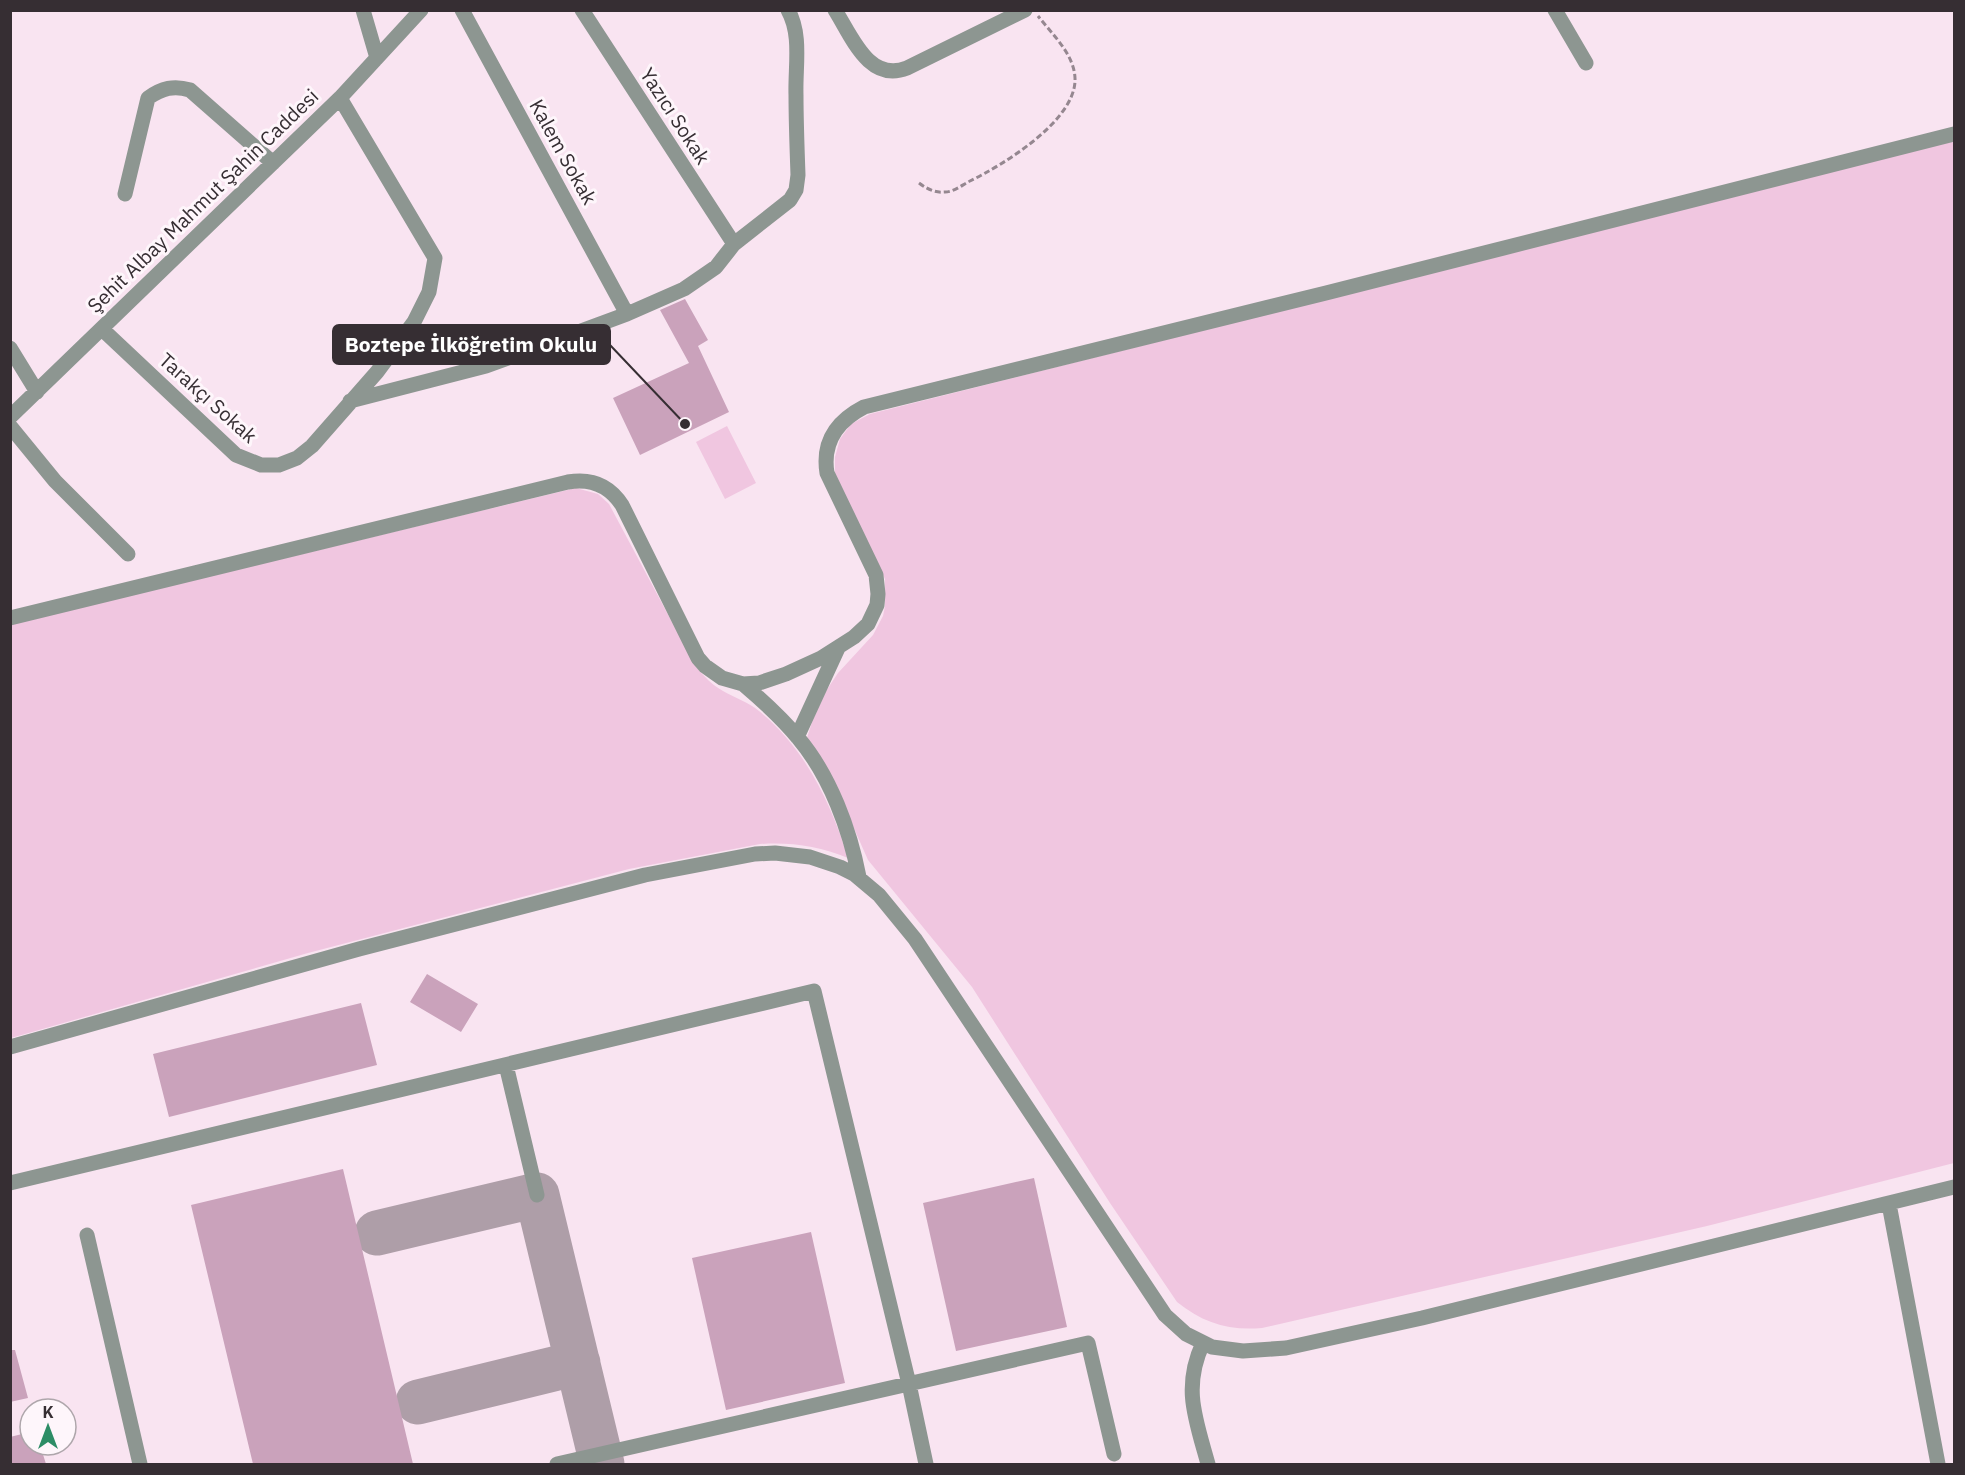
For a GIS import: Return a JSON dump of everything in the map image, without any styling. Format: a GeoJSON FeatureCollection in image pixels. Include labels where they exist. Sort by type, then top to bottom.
{"type":"FeatureCollection","features":[{"type":"Feature","properties":{"kind":"street"},"geometry":{"type":"LineString","coordinates":[[363,10],[377,58]]}},
{"type":"Feature","properties":{"kind":"street","name":"Şehit Albay Mahmut Şahin Caddesi"},"geometry":{"type":"LineString","coordinates":[[10,417],[340,98],[422,10]]}},
{"type":"Feature","properties":{"kind":"street","name":"Kalem Sokak"},"geometry":{"type":"LineString","coordinates":[[462,10],[627,314]]}},
{"type":"Feature","properties":{"kind":"street","name":"Yazıcı Sokak"},"geometry":{"type":"LineString","coordinates":[[582,10],[734,244]]}},
{"type":"Feature","properties":{"kind":"street"},"geometry":{"type":"LineString","coordinates":[[350,401],[486,366],[627,314],[684,289],[716,267],[734,244],[790,200],[796,190],[798,175],[797,49],[793,19],[788,10]]}},
{"type":"Feature","properties":{"kind":"street"},"geometry":{"type":"LineString","coordinates":[[835,10],[870,64],[882,71],[891,72],[907,68],[1024,10]]}},
{"type":"Feature","properties":{"kind":"street"},"geometry":{"type":"LineString","coordinates":[[1555,10],[1586,63]]}},
{"type":"Feature","properties":{"kind":"street"},"geometry":{"type":"LineString","coordinates":[[125,194],[148,98],[164,88],[190,90],[273,163]]}},
{"type":"Feature","properties":{"kind":"street","name":"Tarakçı Sokak"},"geometry":{"type":"LineString","coordinates":[[102,329],[236,455],[252,463],[279,465],[297,458],[312,446],[377,372],[418,314],[429,292],[435,258],[340,98]]}},
{"type":"Feature","properties":{"kind":"street"},"geometry":{"type":"LineString","coordinates":[[10,618],[568,482],[590,481],[609,490],[622,505],[698,658],[722,678],[743,684],[759,683],[786,674],[838,648],[862,631],[877,605],[876,575],[827,473],[826,465],[827,448],[837,426],[852,413],[864,407],[1954,134]]}},
{"type":"Feature","properties":{"kind":"street"},"geometry":{"type":"LineString","coordinates":[[10,348],[37,392]]}},
{"type":"Feature","properties":{"kind":"street"},"geometry":{"type":"LineString","coordinates":[[10,426],[55,481],[128,554]]}},
{"type":"Feature","properties":{"kind":"street"},"geometry":{"type":"LineString","coordinates":[[797,737],[838,648]]}},
{"type":"Feature","properties":{"kind":"street"},"geometry":{"type":"LineString","coordinates":[[743,684],[773,710],[814,761],[838,806],[850,840],[858,877]]}},
{"type":"Feature","properties":{"kind":"street"},"geometry":{"type":"LineString","coordinates":[[10,1047],[358,949],[645,875],[755,854],[775,853],[825,861],[858,877],[892,909],[915,939],[1166,1315],[1186,1334],[1203,1343],[1228,1350],[1265,1351],[1286,1348],[1422,1318],[1954,1187]]}},
{"type":"Feature","properties":{"kind":"street"},"geometry":{"type":"LineString","coordinates":[[10,1183],[814,991],[909,1384],[926,1464]]}},
{"type":"Feature","properties":{"kind":"street"},"geometry":{"type":"LineString","coordinates":[[506,1065],[537,1195]]}},
{"type":"Feature","properties":{"kind":"street"},"geometry":{"type":"LineString","coordinates":[[1889,1204],[1938,1464]]}},
{"type":"Feature","properties":{"kind":"street"},"geometry":{"type":"LineString","coordinates":[[87,1235],[140,1464]]}},
{"type":"Feature","properties":{"kind":"street"},"geometry":{"type":"LineString","coordinates":[[557,1464],[1088,1342],[1114,1454]]}},
{"type":"Feature","properties":{"kind":"street"},"geometry":{"type":"LineString","coordinates":[[1203,1343],[1192,1374],[1191,1402],[1208,1464]]}},
{"type":"Feature","properties":{"kind":"path"},"geometry":{"type":"LineString","coordinates":[[919,183],[931,190],[944,192],[957,189],[985,174],[1043,132],[1058,117],[1072,96],[1075,80],[1071,59],[1034,10]]}},
{"type":"Feature","properties":{"kind":"shaded area"},"geometry":{"type":"Polygon","coordinates":[[[1954,141],[1954,1163],[1707,1226],[1262,1328],[1227,1327],[1207,1320],[1187,1309],[1177,1302],[1110,1203],[972,987],[868,860],[837,790],[807,738],[826,691],[838,673],[873,635],[883,616],[885,606],[885,579],[835,474],[835,457],[840,439],[851,424],[870,414],[1954,141]]]}},
{"type":"Feature","properties":{"kind":"shaded area"},"geometry":{"type":"Polygon","coordinates":[[[727,426],[756,483],[725,499],[696,442],[727,426]]]}},
{"type":"Feature","properties":{"kind":"shaded area"},"geometry":{"type":"Polygon","coordinates":[[[576,488],[598,494],[609,504],[696,667],[719,689],[759,711],[790,742],[803,759],[824,797],[848,858],[805,846],[760,844],[629,869],[308,953],[11,1038],[11,624],[576,488]]]}},
{"type":"Feature","properties":{"kind":"building"},"geometry":{"type":"Polygon","coordinates":[[[685,299],[708,340],[698,346],[729,412],[640,455],[613,398],[689,363],[660,310],[685,299]]]}},
{"type":"Feature","properties":{"kind":"building"},"geometry":{"type":"Polygon","coordinates":[[[427,974],[478,1004],[461,1032],[410,1002],[427,974]]]}},
{"type":"Feature","properties":{"kind":"building"},"geometry":{"type":"Polygon","coordinates":[[[361,1003],[377,1065],[169,1117],[153,1054],[361,1003]]]}},
{"type":"Feature","properties":{"kind":"building"},"geometry":{"type":"Polygon","coordinates":[[[343,1169],[413,1464],[253,1464],[191,1205],[343,1169]]]}},
{"type":"Feature","properties":{"kind":"building"},"geometry":{"type":"Polygon","coordinates":[[[1034,1178],[1067,1327],[956,1351],[923,1203],[1034,1178]]]}},
{"type":"Feature","properties":{"kind":"building"},"geometry":{"type":"Polygon","coordinates":[[[811,1232],[845,1383],[726,1410],[692,1258],[811,1232]]]}},
{"type":"Feature","properties":{"kind":"building"},"geometry":{"type":"Polygon","coordinates":[[[10,1350],[15,1350],[28,1397],[18,1397],[18,1400],[10,1402],[10,1350]]]}},
{"type":"Feature","properties":{"kind":"building"},"geometry":{"type":"Polygon","coordinates":[[[18,1435],[18,1457],[44,1457],[46,1464],[10,1464],[10,1437],[18,1435]]]}},
{"type":"Feature","properties":{"kind":"taxiway"},"geometry":{"type":"LineString","coordinates":[[377,1233],[537,1195],[602,1464]]}},
{"type":"Feature","properties":{"kind":"taxiway"},"geometry":{"type":"LineString","coordinates":[[418,1402],[578,1363]]}},
{"type":"Feature","properties":{"kind":"place","name":"Boztepe İlköğretim Okulu"},"geometry":{"type":"Point","coordinates":[685,424]}}]}
